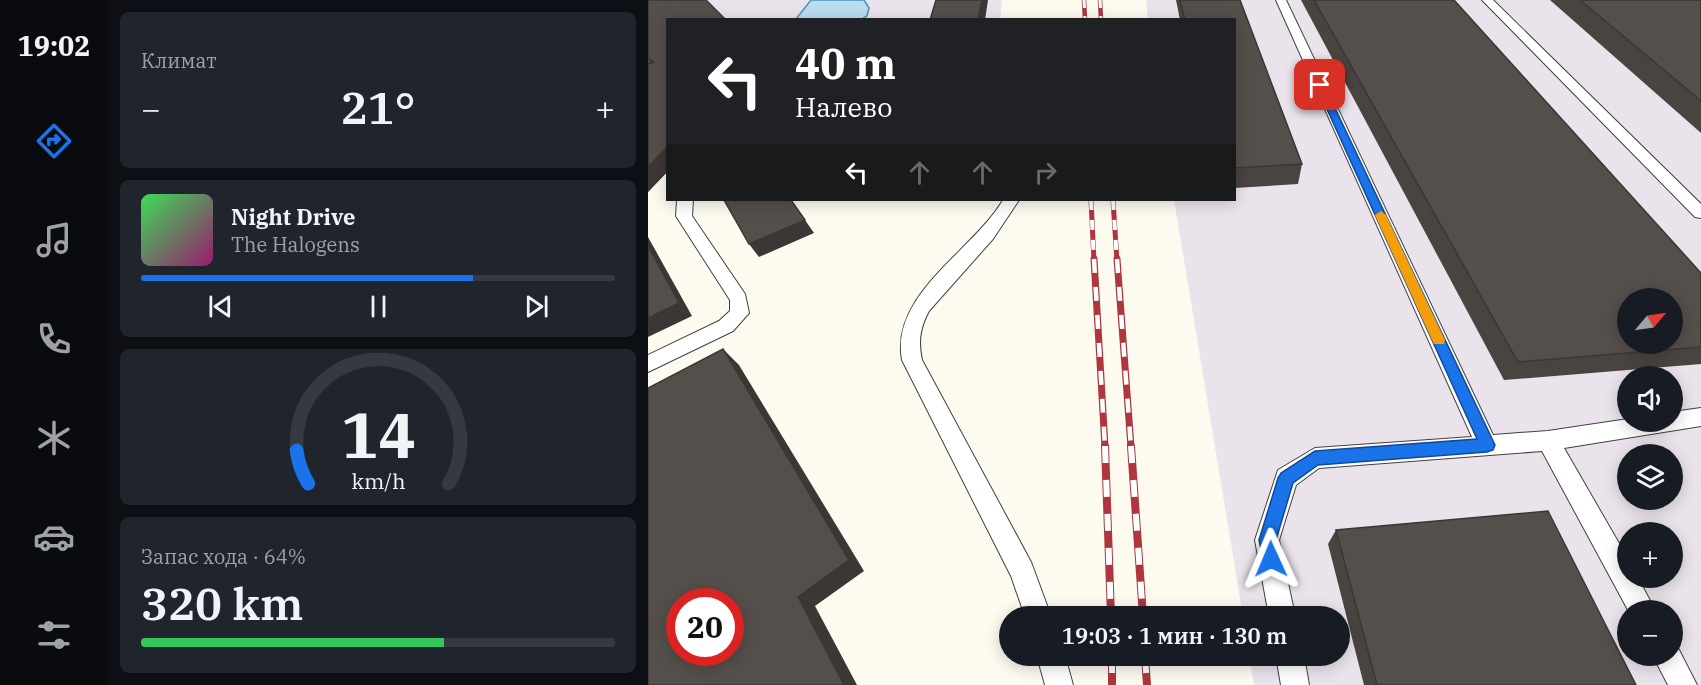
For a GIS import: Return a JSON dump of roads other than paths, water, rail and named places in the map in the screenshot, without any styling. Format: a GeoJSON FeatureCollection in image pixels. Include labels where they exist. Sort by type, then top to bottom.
{"type":"FeatureCollection","features":[{"type":"Feature","properties":{"kind":"lane"},"geometry":{"type":"LineString","coordinates":[[1281,0],[1487,445]]}},
{"type":"Feature","properties":{"kind":"lane"},"geometry":{"type":"LineString","coordinates":[[1487,0],[1701,213]]}},
{"type":"Feature","properties":{"kind":"lane"},"geometry":{"type":"LineString","coordinates":[[648,364],[726,326],[740,313],[739,300],[684,216],[685,201]]}},
{"type":"Feature","properties":{"kind":"lane"},"geometry":{"type":"LineString","coordinates":[[1010,201],[994,226],[928,298],[915,317],[909,340],[912,360],[1022,571],[1034,606]]}},
{"type":"Feature","properties":{"kind":"lane"},"geometry":{"type":"LineString","coordinates":[[1683,419],[1701,417]]}},
{"type":"Feature","properties":{"kind":"lane"},"geometry":{"type":"LineString","coordinates":[[1280,606],[1267,540],[1287,478],[1315,458],[1548,441],[1617,430]]}},
{"type":"Feature","properties":{"kind":"lane"},"geometry":{"type":"LineString","coordinates":[[1548,441],[1636,600]]}},
{"type":"Feature","properties":{"kind":"lane"},"geometry":{"type":"LineString","coordinates":[[1054,666],[1059,685]]}},
{"type":"Feature","properties":{"kind":"lane"},"geometry":{"type":"LineString","coordinates":[[1292,666],[1295,685]]}},
{"type":"Feature","properties":{"kind":"lane"},"geometry":{"type":"LineString","coordinates":[[1673,666],[1683,685]]}},
{"type":"Feature","properties":{"kind":"water"},"geometry":{"type":"Polygon","coordinates":[[[811,0],[864,0],[869,8],[867,16],[864,18],[797,18],[811,0]]]}},
{"type":"Feature","properties":{"kind":"railway"},"geometry":{"type":"LineString","coordinates":[[1084,0],[1085,18]]}},
{"type":"Feature","properties":{"kind":"railway"},"geometry":{"type":"LineString","coordinates":[[1100,0],[1101,18]]}},
{"type":"Feature","properties":{"kind":"railway"},"geometry":{"type":"LineString","coordinates":[[1091,201],[1094,261]]}},
{"type":"Feature","properties":{"kind":"railway"},"geometry":{"type":"LineString","coordinates":[[1113,201],[1117,261]]}},
{"type":"Feature","properties":{"kind":"railway"},"geometry":{"type":"LineString","coordinates":[[1094,259],[1105,447]]}},
{"type":"Feature","properties":{"kind":"railway"},"geometry":{"type":"LineString","coordinates":[[1117,259],[1131,447]]}},
{"type":"Feature","properties":{"kind":"railway"},"geometry":{"type":"LineString","coordinates":[[1105,446],[1111,606]]}},
{"type":"Feature","properties":{"kind":"railway"},"geometry":{"type":"LineString","coordinates":[[1131,446],[1142,606]]}},
{"type":"Feature","properties":{"kind":"railway"},"geometry":{"type":"LineString","coordinates":[[1112,666],[1112,685]]}},
{"type":"Feature","properties":{"kind":"railway"},"geometry":{"type":"LineString","coordinates":[[1146,666],[1147,685]]}}]}
